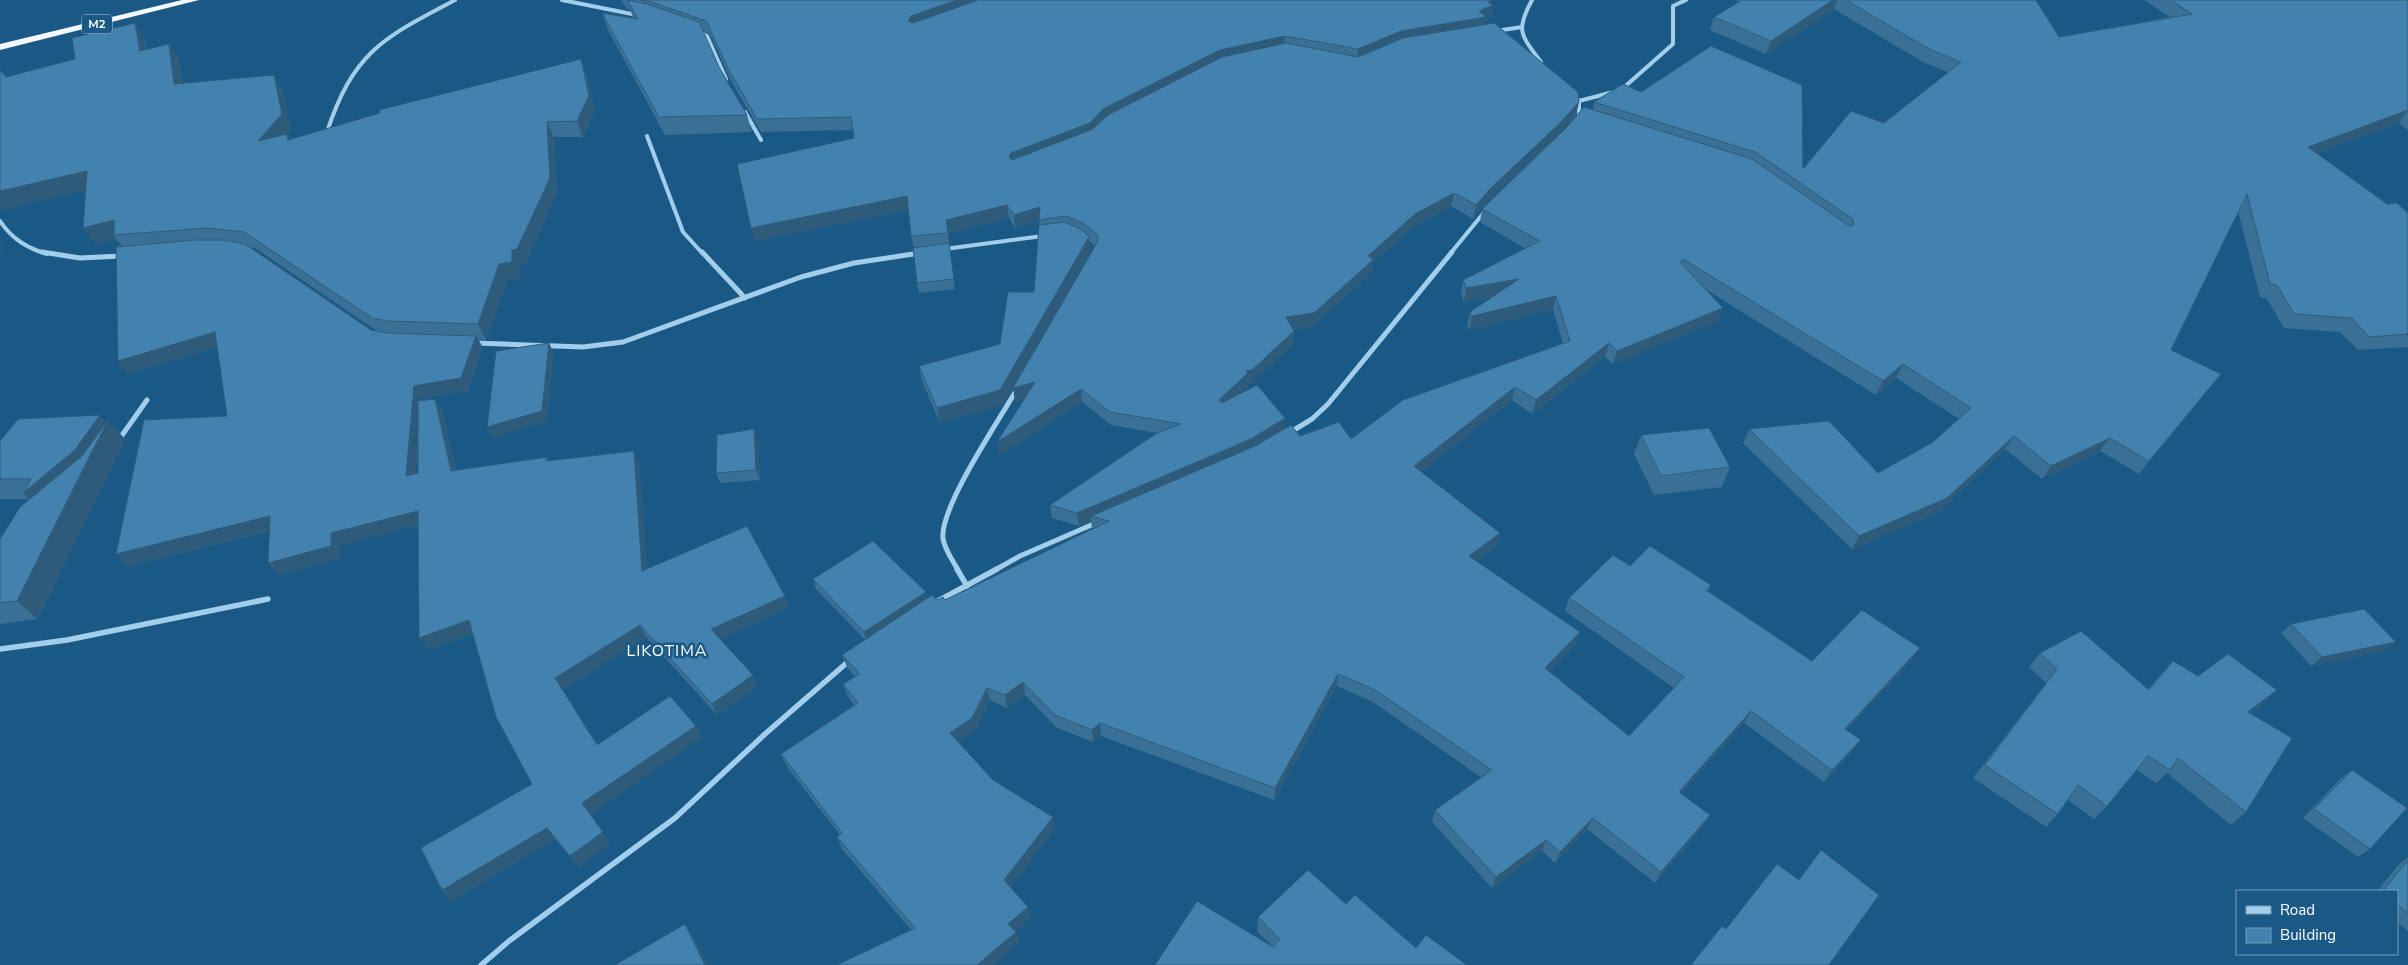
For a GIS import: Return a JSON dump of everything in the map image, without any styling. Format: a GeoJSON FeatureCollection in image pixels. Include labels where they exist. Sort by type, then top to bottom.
{"type":"FeatureCollection","features":[{"type":"Feature","properties":{"kind":"highway","name":"M2"},"geometry":{"type":"LineString","coordinates":[[0,47],[194,0]]}},
{"type":"Feature","properties":{"kind":"street"},"geometry":{"type":"LineString","coordinates":[[327,132],[337,100],[360,63],[385,40],[455,0]]}},
{"type":"Feature","properties":{"kind":"street"},"geometry":{"type":"LineString","coordinates":[[562,0],[644,16]]}},
{"type":"Feature","properties":{"kind":"street"},"geometry":{"type":"LineString","coordinates":[[1532,0],[1521,20],[1523,38],[1546,67]]}},
{"type":"Feature","properties":{"kind":"street"},"geometry":{"type":"LineString","coordinates":[[1579,100],[1621,90],[1673,44],[1674,6],[1686,0]]}},
{"type":"Feature","properties":{"kind":"street"},"geometry":{"type":"LineString","coordinates":[[1494,31],[1522,27]]}},
{"type":"Feature","properties":{"kind":"street"},"geometry":{"type":"LineString","coordinates":[[694,30],[708,36],[728,83]]}},
{"type":"Feature","properties":{"kind":"street"},"geometry":{"type":"LineString","coordinates":[[1573,94],[1579,100],[1580,116],[1576,122]]}},
{"type":"Feature","properties":{"kind":"street"},"geometry":{"type":"LineString","coordinates":[[742,108],[761,140]]}},
{"type":"Feature","properties":{"kind":"street"},"geometry":{"type":"LineString","coordinates":[[1580,116],[1590,119]]}},
{"type":"Feature","properties":{"kind":"street"},"geometry":{"type":"LineString","coordinates":[[647,136],[683,232],[746,298]]}},
{"type":"Feature","properties":{"kind":"street"},"geometry":{"type":"LineString","coordinates":[[1286,435],[1312,419],[1328,404],[1459,240],[1492,203]]}},
{"type":"Feature","properties":{"kind":"street"},"geometry":{"type":"LineString","coordinates":[[0,221],[14,239],[42,254],[86,258],[124,256]]}},
{"type":"Feature","properties":{"kind":"street"},"geometry":{"type":"LineString","coordinates":[[940,250],[1046,235]]}},
{"type":"Feature","properties":{"kind":"street"},"geometry":{"type":"LineString","coordinates":[[465,343],[583,347],[623,342],[801,277],[854,263],[931,251]]}},
{"type":"Feature","properties":{"kind":"street"},"geometry":{"type":"LineString","coordinates":[[967,586],[942,538],[944,522],[954,499],[1022,380]]}},
{"type":"Feature","properties":{"kind":"street"},"geometry":{"type":"LineString","coordinates":[[113,448],[147,400]]}},
{"type":"Feature","properties":{"kind":"street"},"geometry":{"type":"LineString","coordinates":[[933,604],[1020,556],[1101,522]]}},
{"type":"Feature","properties":{"kind":"street"},"geometry":{"type":"LineString","coordinates":[[0,649],[67,640],[268,599]]}},
{"type":"Feature","properties":{"kind":"street"},"geometry":{"type":"LineString","coordinates":[[481,965],[509,941],[675,818],[817,687],[854,656]]}},
{"type":"Feature","properties":{"kind":"building"},"geometry":{"type":"Polygon","coordinates":[[[627,0],[647,4],[699,22],[719,67],[747,115],[659,117],[602,13],[638,19],[627,0]]]}},
{"type":"Feature","properties":{"kind":"building"},"geometry":{"type":"Polygon","coordinates":[[[641,0],[957,0],[911,16],[908,21],[913,23],[978,0],[1492,0],[1488,2],[1493,5],[1479,11],[1486,17],[1401,31],[1358,49],[1285,36],[1220,50],[1103,109],[1090,123],[1011,153],[1009,157],[1012,160],[1093,129],[1108,115],[1222,57],[1286,43],[1358,57],[1403,38],[1494,23],[1578,92],[1579,102],[1476,205],[1454,193],[1415,214],[1368,256],[1374,259],[1314,313],[1286,317],[1294,331],[1252,370],[1246,371],[1248,373],[1219,400],[1222,403],[1257,385],[1285,418],[1251,439],[1077,513],[1050,505],[1157,433],[1181,424],[1110,412],[1081,389],[997,442],[1035,382],[1013,388],[1098,241],[1098,236],[1085,224],[1066,216],[1039,220],[1040,207],[1014,215],[1007,205],[946,220],[948,233],[911,236],[907,196],[751,228],[737,164],[854,138],[851,117],[757,119],[728,68],[706,21],[641,0]]]}},
{"type":"Feature","properties":{"kind":"building"},"geometry":{"type":"Polygon","coordinates":[[[1742,0],[1833,0],[1771,41],[1714,17],[1742,0]]]}},
{"type":"Feature","properties":{"kind":"building"},"geometry":{"type":"Polygon","coordinates":[[[1846,0],[2036,0],[2059,37],[2192,14],[2171,0],[2408,0],[2408,110],[2308,147],[2387,204],[2397,203],[2408,213],[2408,334],[2369,337],[2352,318],[2294,314],[2277,285],[2270,284],[2247,194],[2171,350],[2221,374],[2149,461],[2110,438],[2051,466],[2014,436],[1947,498],[1859,536],[1749,429],[1829,421],[1878,473],[1933,442],[1971,408],[1903,364],[1883,381],[1683,259],[1680,262],[1723,308],[1617,351],[1609,343],[1536,400],[1515,387],[1414,466],[1500,533],[1469,556],[1580,632],[1545,668],[1629,736],[1684,677],[1569,598],[1613,555],[1630,566],[1650,546],[1711,585],[1706,590],[1812,661],[1862,610],[1920,648],[1845,729],[1861,740],[1832,770],[1751,711],[1679,792],[1710,815],[1661,872],[1593,818],[1560,852],[1546,840],[1496,877],[1435,810],[1492,770],[1375,690],[1338,674],[1275,788],[1100,723],[1092,730],[1055,715],[1023,682],[1005,695],[987,688],[972,718],[950,733],[993,780],[1053,817],[1004,880],[1028,907],[1008,924],[1016,932],[977,965],[837,965],[915,928],[837,837],[842,833],[781,754],[858,703],[843,684],[860,674],[842,655],[932,595],[937,600],[943,597],[945,600],[1109,521],[1091,516],[1255,446],[1291,425],[1300,436],[1339,422],[1351,439],[1403,400],[1570,341],[1556,296],[1472,316],[1470,312],[1519,279],[1466,288],[1463,280],[1540,241],[1482,209],[1566,128],[1584,107],[1752,159],[1849,226],[1854,225],[1853,219],[1755,152],[1594,102],[1623,84],[1641,92],[1711,46],[1802,85],[1803,169],[1851,111],[1884,123],[1961,62],[1929,49],[1846,0]]]}},
{"type":"Feature","properties":{"kind":"building"},"geometry":{"type":"Polygon","coordinates":[[[135,23],[140,51],[169,44],[174,84],[274,75],[282,114],[258,141],[287,134],[288,140],[380,113],[379,110],[581,59],[589,96],[577,121],[547,122],[550,178],[517,249],[512,250],[512,262],[499,264],[478,324],[387,321],[372,318],[244,232],[208,228],[114,235],[114,220],[83,228],[87,171],[0,191],[0,70],[6,77],[75,59],[72,38],[135,23]]]}},
{"type":"Feature","properties":{"kind":"building"},"geometry":{"type":"Polygon","coordinates":[[[1064,222],[1081,229],[1089,237],[1000,390],[937,408],[919,366],[1000,344],[1008,292],[1034,292],[1039,225],[1064,222]]]}},
{"type":"Feature","properties":{"kind":"building"},"geometry":{"type":"Polygon","coordinates":[[[196,240],[224,240],[245,244],[371,330],[388,333],[476,336],[461,378],[414,386],[406,476],[418,473],[418,401],[435,399],[451,471],[547,457],[546,461],[634,451],[642,571],[747,526],[785,596],[711,629],[753,675],[712,704],[640,625],[555,678],[597,745],[670,696],[696,726],[582,803],[603,832],[570,856],[547,828],[442,890],[421,848],[532,784],[496,717],[469,620],[419,638],[418,511],[331,533],[331,546],[268,563],[270,516],[116,554],[144,420],[227,416],[215,332],[118,361],[116,247],[196,240]]]}},
{"type":"Feature","properties":{"kind":"building"},"geometry":{"type":"Polygon","coordinates":[[[949,243],[954,279],[917,283],[913,248],[949,243]]]}},
{"type":"Feature","properties":{"kind":"building"},"geometry":{"type":"Polygon","coordinates":[[[549,343],[542,411],[487,427],[496,351],[549,343]]]}},
{"type":"Feature","properties":{"kind":"building"},"geometry":{"type":"Polygon","coordinates":[[[100,415],[75,450],[23,493],[31,479],[0,479],[0,441],[18,419],[100,415]]]}},
{"type":"Feature","properties":{"kind":"building"},"geometry":{"type":"Polygon","coordinates":[[[108,420],[17,601],[0,603],[0,539],[20,507],[82,456],[108,420]]]}},
{"type":"Feature","properties":{"kind":"building"},"geometry":{"type":"Polygon","coordinates":[[[1709,428],[1730,467],[1661,476],[1641,435],[1709,428]]]}},
{"type":"Feature","properties":{"kind":"building"},"geometry":{"type":"Polygon","coordinates":[[[754,429],[756,470],[716,473],[717,435],[754,429]]]}},
{"type":"Feature","properties":{"kind":"building"},"geometry":{"type":"Polygon","coordinates":[[[873,541],[926,592],[864,632],[813,579],[873,541]]]}},
{"type":"Feature","properties":{"kind":"building"},"geometry":{"type":"Polygon","coordinates":[[[2364,609],[2396,642],[2322,657],[2291,624],[2364,609]]]}},
{"type":"Feature","properties":{"kind":"building"},"geometry":{"type":"Polygon","coordinates":[[[2081,631],[2149,690],[2173,661],[2198,676],[2228,654],[2277,690],[2248,712],[2292,738],[2246,812],[2178,758],[2170,770],[2148,756],[2107,806],[2078,785],[2058,814],[1985,765],[2057,669],[2040,653],[2081,631]]]}},
{"type":"Feature","properties":{"kind":"building"},"geometry":{"type":"Polygon","coordinates":[[[2352,770],[2407,808],[2370,849],[2314,809],[2352,770]]]}},
{"type":"Feature","properties":{"kind":"building"},"geometry":{"type":"Polygon","coordinates":[[[1821,850],[1879,895],[1829,965],[1691,965],[1722,926],[1726,929],[1777,864],[1799,880],[1821,850]]]}},
{"type":"Feature","properties":{"kind":"building"},"geometry":{"type":"Polygon","coordinates":[[[2408,860],[2408,913],[2398,906],[2398,890],[2384,890],[2408,860]]]}},
{"type":"Feature","properties":{"kind":"building"},"geometry":{"type":"Polygon","coordinates":[[[1308,870],[1346,904],[1355,895],[1416,948],[1426,935],[1467,965],[1155,965],[1197,901],[1273,947],[1280,939],[1258,917],[1308,870]]]}},
{"type":"Feature","properties":{"kind":"building"},"geometry":{"type":"Polygon","coordinates":[[[685,924],[705,965],[615,965],[685,924]]]}},
{"type":"Feature","properties":{"kind":"district","name":"LIKOTIMA"},"geometry":{"type":"Point","coordinates":[667,650]}}]}
